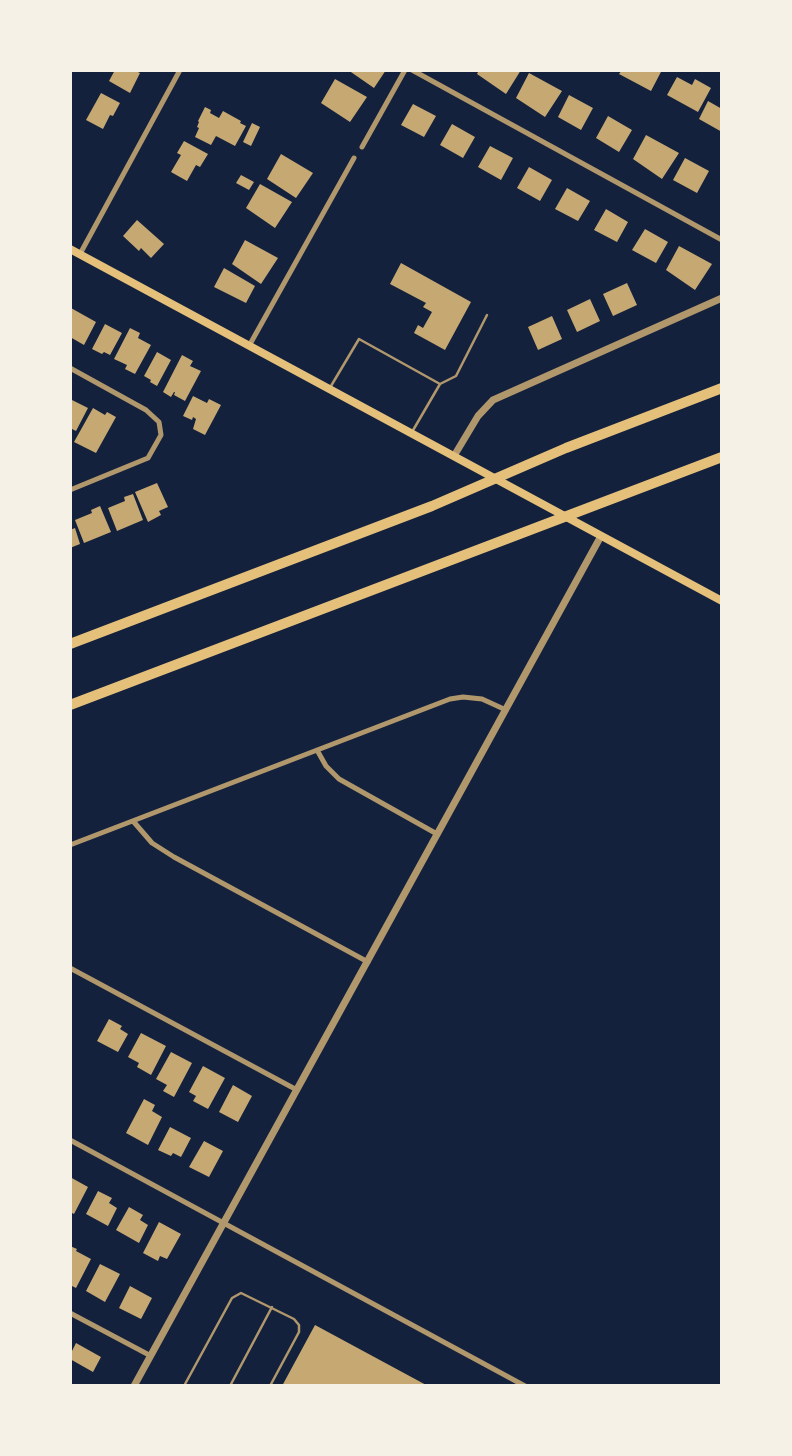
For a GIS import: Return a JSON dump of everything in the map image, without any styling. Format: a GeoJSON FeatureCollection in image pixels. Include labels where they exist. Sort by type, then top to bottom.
{"type":"FeatureCollection","features":[{"type":"Feature","properties":{"kind":"highway"},"geometry":{"type":"LineString","coordinates":[[70,644],[432,506],[566,448],[722,388]]}},
{"type":"Feature","properties":{"kind":"highway"},"geometry":{"type":"LineString","coordinates":[[70,705],[722,457]]}},
{"type":"Feature","properties":{"kind":"main road"},"geometry":{"type":"LineString","coordinates":[[70,249],[722,601]]}},
{"type":"Feature","properties":{"kind":"street"},"geometry":{"type":"LineString","coordinates":[[80,254],[180,70]]}},
{"type":"Feature","properties":{"kind":"street"},"geometry":{"type":"LineString","coordinates":[[362,147],[405,70]]}},
{"type":"Feature","properties":{"kind":"street"},"geometry":{"type":"LineString","coordinates":[[412,70],[722,240]]}},
{"type":"Feature","properties":{"kind":"street"},"geometry":{"type":"LineString","coordinates":[[249,346],[354,158]]}},
{"type":"Feature","properties":{"kind":"street"},"geometry":{"type":"LineString","coordinates":[[454,456],[478,416],[493,400],[722,298]]}},
{"type":"Feature","properties":{"kind":"street"},"geometry":{"type":"LineString","coordinates":[[70,368],[146,410],[159,422],[161,435],[148,458],[70,490]]}},
{"type":"Feature","properties":{"kind":"street"},"geometry":{"type":"LineString","coordinates":[[135,1386],[601,537]]}},
{"type":"Feature","properties":{"kind":"street"},"geometry":{"type":"LineString","coordinates":[[70,845],[450,699],[482,699],[506,710]]}},
{"type":"Feature","properties":{"kind":"street"},"geometry":{"type":"LineString","coordinates":[[317,750],[326,766],[339,779],[437,834]]}},
{"type":"Feature","properties":{"kind":"street"},"geometry":{"type":"LineString","coordinates":[[133,821],[152,843],[174,857],[368,962]]}},
{"type":"Feature","properties":{"kind":"street"},"geometry":{"type":"LineString","coordinates":[[70,968],[298,1090]]}},
{"type":"Feature","properties":{"kind":"street"},"geometry":{"type":"LineString","coordinates":[[70,1140],[525,1386]]}},
{"type":"Feature","properties":{"kind":"street"},"geometry":{"type":"LineString","coordinates":[[70,1312],[151,1356]]}},
{"type":"Feature","properties":{"kind":"lane"},"geometry":{"type":"LineString","coordinates":[[412,433],[440,384],[456,376],[487,315]]}},
{"type":"Feature","properties":{"kind":"lane"},"geometry":{"type":"LineString","coordinates":[[329,389],[359,339],[440,384]]}},
{"type":"Feature","properties":{"kind":"lane"},"geometry":{"type":"LineString","coordinates":[[184,1386],[233,1297],[241,1293],[293,1319],[300,1329],[270,1386]]}},
{"type":"Feature","properties":{"kind":"lane"},"geometry":{"type":"LineString","coordinates":[[230,1386],[272,1307]]}},
{"type":"Feature","properties":{"kind":"building"},"geometry":{"type":"Polygon","coordinates":[[[115,70],[134,70],[140,73],[130,93],[109,81],[115,70]]]}},
{"type":"Feature","properties":{"kind":"building"},"geometry":{"type":"Polygon","coordinates":[[[348,70],[386,70],[374,88],[348,70]]]}},
{"type":"Feature","properties":{"kind":"building"},"geometry":{"type":"Polygon","coordinates":[[[479,70],[521,70],[506,94],[477,74],[479,70]]]}},
{"type":"Feature","properties":{"kind":"building"},"geometry":{"type":"Polygon","coordinates":[[[622,70],[662,70],[651,91],[619,74],[622,70]]]}},
{"type":"Feature","properties":{"kind":"building"},"geometry":{"type":"Polygon","coordinates":[[[529,73],[562,91],[545,117],[516,98],[529,73]]]}},
{"type":"Feature","properties":{"kind":"building"},"geometry":{"type":"Polygon","coordinates":[[[677,77],[692,85],[695,79],[711,88],[698,112],[667,95],[677,77]]]}},
{"type":"Feature","properties":{"kind":"building"},"geometry":{"type":"Polygon","coordinates":[[[335,79],[367,97],[350,122],[321,103],[335,79]]]}},
{"type":"Feature","properties":{"kind":"building"},"geometry":{"type":"Polygon","coordinates":[[[101,93],[120,103],[103,129],[86,120],[101,93]]]}},
{"type":"Feature","properties":{"kind":"building"},"geometry":{"type":"Polygon","coordinates":[[[569,95],[593,108],[581,130],[558,117],[569,95]]]}},
{"type":"Feature","properties":{"kind":"building"},"geometry":{"type":"Polygon","coordinates":[[[708,101],[722,109],[722,132],[699,119],[708,101]]]}},
{"type":"Feature","properties":{"kind":"building"},"geometry":{"type":"Polygon","coordinates":[[[413,104],[436,116],[424,137],[401,125],[413,104]]]}},
{"type":"Feature","properties":{"kind":"building"},"geometry":{"type":"Polygon","coordinates":[[[205,107],[219,118],[223,111],[246,126],[235,146],[216,136],[211,145],[195,137],[199,128],[198,121],[205,107]]]}},
{"type":"Feature","properties":{"kind":"building"},"geometry":{"type":"Polygon","coordinates":[[[608,116],[632,130],[619,152],[596,138],[608,116]]]}},
{"type":"Feature","properties":{"kind":"building"},"geometry":{"type":"Polygon","coordinates":[[[252,123],[260,127],[251,146],[243,142],[252,123]]]}},
{"type":"Feature","properties":{"kind":"building"},"geometry":{"type":"Polygon","coordinates":[[[452,124],[475,137],[463,158],[440,145],[452,124]]]}},
{"type":"Feature","properties":{"kind":"building"},"geometry":{"type":"Polygon","coordinates":[[[646,135],[679,153],[662,179],[633,159],[646,135]]]}},
{"type":"Feature","properties":{"kind":"building"},"geometry":{"type":"Polygon","coordinates":[[[184,141],[208,154],[200,167],[196,165],[187,181],[171,172],[181,155],[177,153],[184,141]]]}},
{"type":"Feature","properties":{"kind":"building"},"geometry":{"type":"Polygon","coordinates":[[[490,146],[513,158],[501,180],[478,167],[490,146]]]}},
{"type":"Feature","properties":{"kind":"building"},"geometry":{"type":"Polygon","coordinates":[[[281,154],[313,173],[296,198],[267,179],[281,154]]]}},
{"type":"Feature","properties":{"kind":"building"},"geometry":{"type":"Polygon","coordinates":[[[685,158],[709,171],[697,193],[673,180],[685,158]]]}},
{"type":"Feature","properties":{"kind":"building"},"geometry":{"type":"Polygon","coordinates":[[[529,167],[552,180],[540,201],[517,188],[529,167]]]}},
{"type":"Feature","properties":{"kind":"building"},"geometry":{"type":"Polygon","coordinates":[[[241,175],[254,182],[249,190],[236,183],[241,175]]]}},
{"type":"Feature","properties":{"kind":"building"},"geometry":{"type":"Polygon","coordinates":[[[260,184],[292,202],[275,228],[246,208],[260,184]]]}},
{"type":"Feature","properties":{"kind":"building"},"geometry":{"type":"Polygon","coordinates":[[[567,188],[590,201],[578,221],[555,209],[567,188]]]}},
{"type":"Feature","properties":{"kind":"building"},"geometry":{"type":"Polygon","coordinates":[[[606,209],[628,222],[617,242],[594,230],[606,209]]]}},
{"type":"Feature","properties":{"kind":"building"},"geometry":{"type":"Polygon","coordinates":[[[137,220],[164,244],[151,258],[123,236],[137,220]]]}},
{"type":"Feature","properties":{"kind":"building"},"geometry":{"type":"Polygon","coordinates":[[[645,229],[668,242],[656,263],[632,250],[645,229]]]}},
{"type":"Feature","properties":{"kind":"building"},"geometry":{"type":"Polygon","coordinates":[[[245,240],[278,258],[261,284],[232,264],[245,240]]]}},
{"type":"Feature","properties":{"kind":"building"},"geometry":{"type":"Polygon","coordinates":[[[679,246],[712,264],[695,290],[666,270],[679,246]]]}},
{"type":"Feature","properties":{"kind":"building"},"geometry":{"type":"Polygon","coordinates":[[[401,263],[471,302],[445,350],[414,333],[418,325],[423,328],[432,312],[423,307],[426,303],[390,284],[401,263]]]}},
{"type":"Feature","properties":{"kind":"building"},"geometry":{"type":"Polygon","coordinates":[[[224,268],[255,286],[246,303],[214,287],[224,268]]]}},
{"type":"Feature","properties":{"kind":"building"},"geometry":{"type":"Polygon","coordinates":[[[627,283],[637,305],[613,316],[603,294],[627,283]]]}},
{"type":"Feature","properties":{"kind":"building"},"geometry":{"type":"Polygon","coordinates":[[[590,299],[600,321],[577,332],[567,310],[590,299]]]}},
{"type":"Feature","properties":{"kind":"building"},"geometry":{"type":"Polygon","coordinates":[[[71,308],[96,322],[84,345],[70,337],[71,308]]]}},
{"type":"Feature","properties":{"kind":"building"},"geometry":{"type":"Polygon","coordinates":[[[552,316],[562,339],[538,350],[528,327],[552,316]]]}},
{"type":"Feature","properties":{"kind":"building"},"geometry":{"type":"Polygon","coordinates":[[[105,324],[122,333],[110,355],[92,349],[105,324]]]}},
{"type":"Feature","properties":{"kind":"building"},"geometry":{"type":"Polygon","coordinates":[[[130,328],[140,333],[138,338],[151,345],[135,374],[125,369],[127,365],[114,359],[130,328]]]}},
{"type":"Feature","properties":{"kind":"building"},"geometry":{"type":"Polygon","coordinates":[[[157,352],[171,360],[157,386],[144,376],[157,352]]]}},
{"type":"Feature","properties":{"kind":"building"},"geometry":{"type":"Polygon","coordinates":[[[182,355],[193,361],[190,366],[201,371],[185,401],[174,395],[175,392],[171,397],[163,392],[182,355]]]}},
{"type":"Feature","properties":{"kind":"building"},"geometry":{"type":"Polygon","coordinates":[[[193,396],[207,403],[209,399],[221,405],[205,435],[193,429],[196,419],[183,416],[193,396]]]}},
{"type":"Feature","properties":{"kind":"building"},"geometry":{"type":"Polygon","coordinates":[[[70,399],[88,408],[76,431],[70,428],[70,399]]]}},
{"type":"Feature","properties":{"kind":"building"},"geometry":{"type":"Polygon","coordinates":[[[93,408],[105,415],[107,412],[116,417],[96,453],[74,442],[93,408]]]}},
{"type":"Feature","properties":{"kind":"building"},"geometry":{"type":"Polygon","coordinates":[[[157,483],[168,507],[159,511],[161,515],[148,522],[135,492],[157,483]]]}},
{"type":"Feature","properties":{"kind":"building"},"geometry":{"type":"Polygon","coordinates":[[[133,494],[143,520],[117,531],[108,508],[125,501],[124,497],[133,494]]]}},
{"type":"Feature","properties":{"kind":"building"},"geometry":{"type":"Polygon","coordinates":[[[100,506],[111,532],[84,543],[75,520],[92,513],[91,510],[100,506]]]}},
{"type":"Feature","properties":{"kind":"building"},"geometry":{"type":"Polygon","coordinates":[[[75,528],[80,544],[70,548],[70,530],[75,528]]]}},
{"type":"Feature","properties":{"kind":"building"},"geometry":{"type":"Polygon","coordinates":[[[109,1019],[122,1026],[120,1029],[128,1034],[118,1052],[97,1041],[109,1019]]]}},
{"type":"Feature","properties":{"kind":"building"},"geometry":{"type":"Polygon","coordinates":[[[141,1033],[166,1046],[151,1075],[137,1067],[139,1063],[128,1057],[141,1033]]]}},
{"type":"Feature","properties":{"kind":"building"},"geometry":{"type":"Polygon","coordinates":[[[171,1052],[192,1063],[174,1097],[163,1091],[167,1085],[156,1079],[171,1052]]]}},
{"type":"Feature","properties":{"kind":"building"},"geometry":{"type":"Polygon","coordinates":[[[203,1066],[225,1078],[208,1109],[193,1101],[196,1096],[189,1092],[203,1066]]]}},
{"type":"Feature","properties":{"kind":"building"},"geometry":{"type":"Polygon","coordinates":[[[233,1085],[252,1096],[238,1122],[219,1112],[233,1085]]]}},
{"type":"Feature","properties":{"kind":"building"},"geometry":{"type":"Polygon","coordinates":[[[144,1099],[155,1105],[152,1111],[162,1117],[148,1145],[126,1133],[144,1099]]]}},
{"type":"Feature","properties":{"kind":"building"},"geometry":{"type":"Polygon","coordinates":[[[170,1127],[191,1138],[181,1157],[158,1150],[170,1127]]]}},
{"type":"Feature","properties":{"kind":"building"},"geometry":{"type":"Polygon","coordinates":[[[204,1141],[223,1151],[209,1177],[189,1167],[204,1141]]]}},
{"type":"Feature","properties":{"kind":"building"},"geometry":{"type":"Polygon","coordinates":[[[70,1177],[88,1187],[74,1214],[70,1212],[70,1177]]]}},
{"type":"Feature","properties":{"kind":"building"},"geometry":{"type":"Polygon","coordinates":[[[98,1191],[112,1198],[109,1203],[117,1208],[108,1226],[86,1214],[98,1191]]]}},
{"type":"Feature","properties":{"kind":"building"},"geometry":{"type":"Polygon","coordinates":[[[129,1207],[143,1215],[140,1220],[148,1225],[139,1243],[116,1230],[129,1207]]]}},
{"type":"Feature","properties":{"kind":"building"},"geometry":{"type":"Polygon","coordinates":[[[159,1222],[181,1234],[167,1259],[160,1256],[158,1261],[143,1253],[159,1222]]]}},
{"type":"Feature","properties":{"kind":"building"},"geometry":{"type":"Polygon","coordinates":[[[70,1246],[91,1259],[76,1288],[70,1285],[70,1246]]]}},
{"type":"Feature","properties":{"kind":"building"},"geometry":{"type":"Polygon","coordinates":[[[100,1264],[120,1274],[105,1302],[86,1291],[100,1264]]]}},
{"type":"Feature","properties":{"kind":"building"},"geometry":{"type":"Polygon","coordinates":[[[130,1286],[152,1298],[141,1319],[119,1308],[130,1286]]]}},
{"type":"Feature","properties":{"kind":"building"},"geometry":{"type":"Polygon","coordinates":[[[315,1325],[428,1386],[282,1386],[315,1325]]]}},
{"type":"Feature","properties":{"kind":"building"},"geometry":{"type":"Polygon","coordinates":[[[76,1343],[101,1357],[93,1372],[70,1359],[76,1343]]]}}]}
